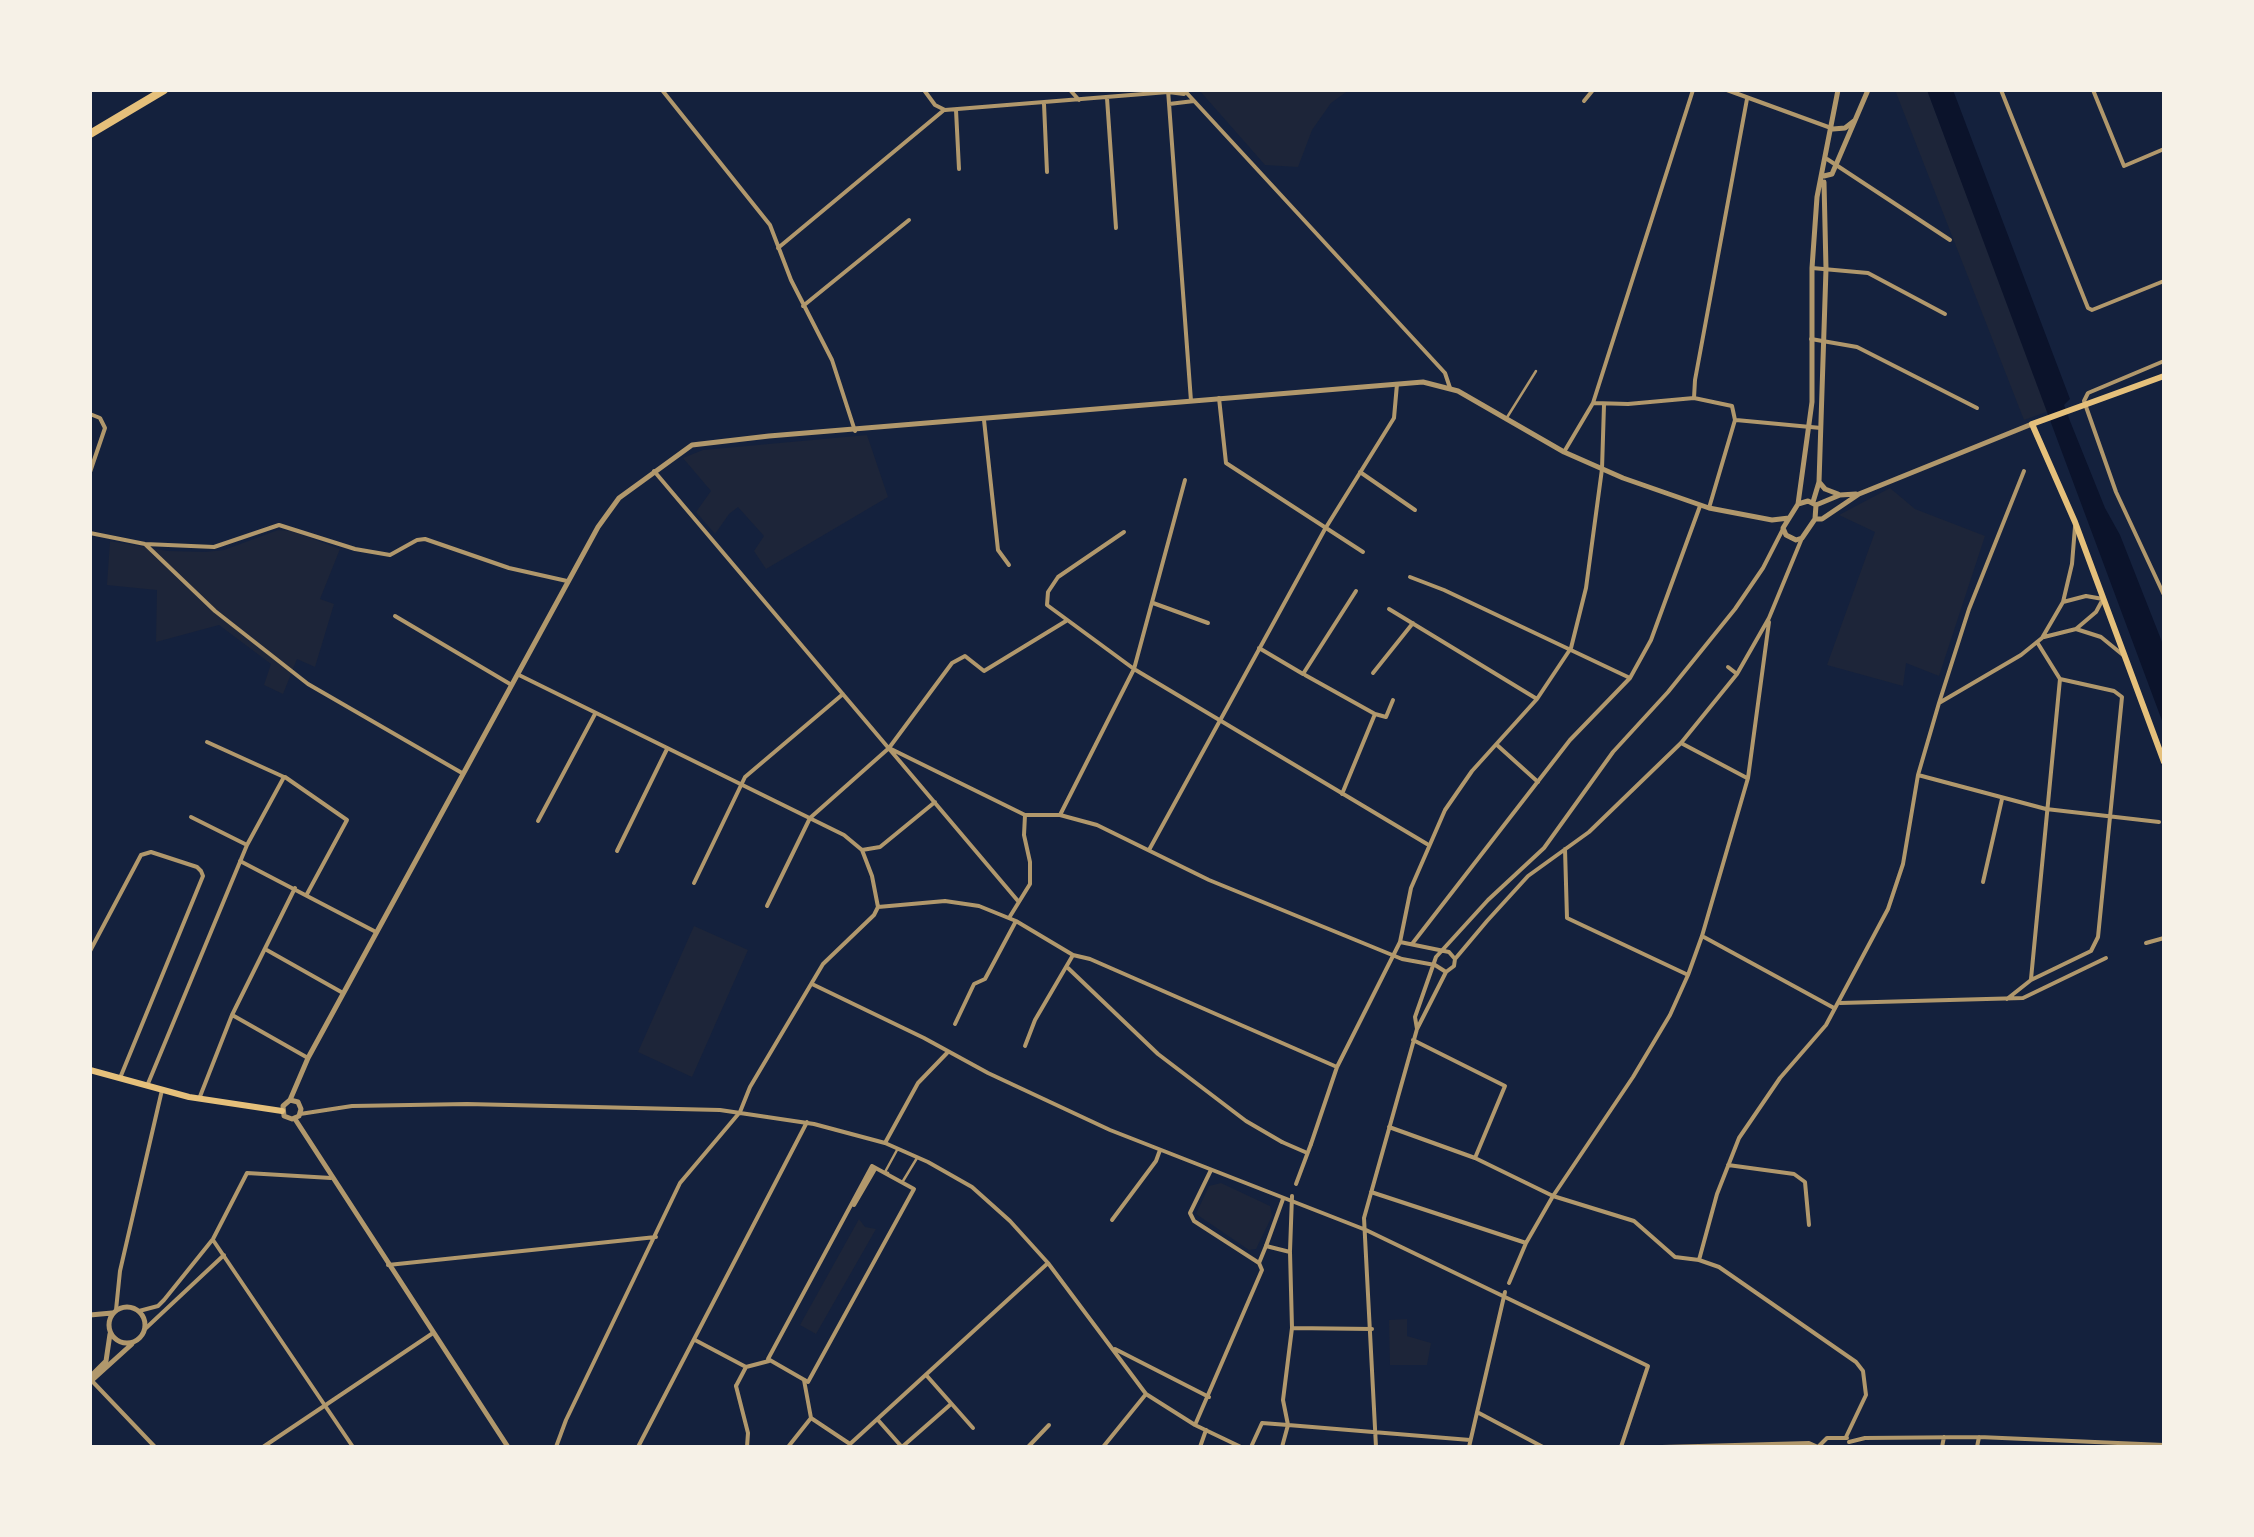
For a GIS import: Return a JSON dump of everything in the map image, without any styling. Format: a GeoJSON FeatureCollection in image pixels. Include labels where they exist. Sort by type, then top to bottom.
{"type":"FeatureCollection","features":[{"type":"Feature","properties":{"kind":"main road"},"geometry":{"type":"LineString","coordinates":[[90,134],[164,90]]}},
{"type":"Feature","properties":{"kind":"main road"},"geometry":{"type":"LineString","coordinates":[[2164,376],[2036,422],[2164,762]]}},
{"type":"Feature","properties":{"kind":"main road"},"geometry":{"type":"LineString","coordinates":[[90,1070],[199,1099],[282,1111]]}},
{"type":"Feature","properties":{"kind":"street"},"geometry":{"type":"LineString","coordinates":[[662,90],[770,225],[803,306],[832,360],[855,430]]}},
{"type":"Feature","properties":{"kind":"street"},"geometry":{"type":"LineString","coordinates":[[924,90],[935,105],[945,110],[1186,92],[1445,373],[1450,388]]}},
{"type":"Feature","properties":{"kind":"street"},"geometry":{"type":"LineString","coordinates":[[1070,90],[1079,100]]}},
{"type":"Feature","properties":{"kind":"street"},"geometry":{"type":"LineString","coordinates":[[1584,102],[1593,90]]}},
{"type":"Feature","properties":{"kind":"street"},"geometry":{"type":"LineString","coordinates":[[1564,452],[1593,403],[1692,90]]}},
{"type":"Feature","properties":{"kind":"street"},"geometry":{"type":"LineString","coordinates":[[1727,90],[1832,129],[1844,128],[1856,120]]}},
{"type":"Feature","properties":{"kind":"street"},"geometry":{"type":"LineString","coordinates":[[1454,959],[1528,876],[1589,832],[1680,743],[1737,674],[1769,618],[1802,538],[1816,519],[1826,269],[1824,176],[1838,90]]}},
{"type":"Feature","properties":{"kind":"street"},"geometry":{"type":"LineString","coordinates":[[1824,176],[1832,174],[1868,90]]}},
{"type":"Feature","properties":{"kind":"street"},"geometry":{"type":"LineString","coordinates":[[2001,90],[2088,308],[2092,310],[2164,282]]}},
{"type":"Feature","properties":{"kind":"street"},"geometry":{"type":"LineString","coordinates":[[2093,90],[2124,166],[2164,149]]}},
{"type":"Feature","properties":{"kind":"street"},"geometry":{"type":"LineString","coordinates":[[1168,91],[1191,401]]}},
{"type":"Feature","properties":{"kind":"street"},"geometry":{"type":"LineString","coordinates":[[1106,97],[1116,228]]}},
{"type":"Feature","properties":{"kind":"street"},"geometry":{"type":"LineString","coordinates":[[1694,398],[1694,380],[1747,99]]}},
{"type":"Feature","properties":{"kind":"street"},"geometry":{"type":"LineString","coordinates":[[1169,104],[1194,102]]}},
{"type":"Feature","properties":{"kind":"street"},"geometry":{"type":"LineString","coordinates":[[1044,104],[1047,172]]}},
{"type":"Feature","properties":{"kind":"street"},"geometry":{"type":"LineString","coordinates":[[778,248],[945,110]]}},
{"type":"Feature","properties":{"kind":"street"},"geometry":{"type":"LineString","coordinates":[[956,110],[959,168]]}},
{"type":"Feature","properties":{"kind":"street"},"geometry":{"type":"LineString","coordinates":[[1826,159],[1950,240]]}},
{"type":"Feature","properties":{"kind":"street"},"geometry":{"type":"LineString","coordinates":[[1417,1029],[1414,1018],[1436,956],[1544,848],[1613,752],[1706,647],[1763,568],[1798,504],[1810,428],[1812,268],[1817,197],[1824,176]]}},
{"type":"Feature","properties":{"kind":"street"},"geometry":{"type":"LineString","coordinates":[[803,306],[909,220]]}},
{"type":"Feature","properties":{"kind":"street"},"geometry":{"type":"LineString","coordinates":[[1812,268],[1868,273],[1945,314]]}},
{"type":"Feature","properties":{"kind":"street"},"geometry":{"type":"LineString","coordinates":[[1811,339],[1856,348],[1977,408]]}},
{"type":"Feature","properties":{"kind":"street"},"geometry":{"type":"LineString","coordinates":[[2164,361],[2088,393],[2081,405],[2164,595]]}},
{"type":"Feature","properties":{"kind":"street"},"geometry":{"type":"LineString","coordinates":[[1241,1447],[1146,1394],[1048,1263],[972,1187],[884,1143],[807,1122],[740,1112],[467,1104],[352,1106],[288,1118],[282,1111],[510,684],[610,509],[675,455],[702,443],[1423,382],[1450,388],[1602,469],[1709,508],[1772,520],[1789,518]]}},
{"type":"Feature","properties":{"kind":"street"},"geometry":{"type":"LineString","coordinates":[[1149,851],[1326,529],[1394,418],[1397,384]]}},
{"type":"Feature","properties":{"kind":"street"},"geometry":{"type":"LineString","coordinates":[[1219,398],[1226,463],[1363,552]]}},
{"type":"Feature","properties":{"kind":"street"},"geometry":{"type":"LineString","coordinates":[[1593,403],[1694,398],[1732,406],[1735,420],[1709,508]]}},
{"type":"Feature","properties":{"kind":"street"},"geometry":{"type":"LineString","coordinates":[[1296,1184],[1337,1067],[1400,942],[1410,888],[1428,844],[1472,771],[1538,699],[1571,648],[1586,588],[1602,469],[1604,405]]}},
{"type":"Feature","properties":{"kind":"street"},"geometry":{"type":"LineString","coordinates":[[90,414],[100,418],[104,428],[90,472]]}},
{"type":"Feature","properties":{"kind":"street"},"geometry":{"type":"LineString","coordinates":[[984,420],[998,550],[1010,565]]}},
{"type":"Feature","properties":{"kind":"street"},"geometry":{"type":"LineString","coordinates":[[1735,420],[1821,428]]}},
{"type":"Feature","properties":{"kind":"street"},"geometry":{"type":"LineString","coordinates":[[1816,519],[1822,519],[1858,494],[2036,422]]}},
{"type":"Feature","properties":{"kind":"street"},"geometry":{"type":"LineString","coordinates":[[1700,1260],[1701,1246],[1739,1138],[1756,1110],[1838,1006],[1888,909],[1903,864],[1918,775],[1939,703],[1982,574],[2024,470]]}},
{"type":"Feature","properties":{"kind":"street"},"geometry":{"type":"LineString","coordinates":[[654,471],[1018,902]]}},
{"type":"Feature","properties":{"kind":"street"},"geometry":{"type":"LineString","coordinates":[[1360,472],[1415,510]]}},
{"type":"Feature","properties":{"kind":"street"},"geometry":{"type":"LineString","coordinates":[[1060,815],[1134,669],[1185,480]]}},
{"type":"Feature","properties":{"kind":"street"},"geometry":{"type":"LineString","coordinates":[[1819,482],[1829,492],[1840,495]]}},
{"type":"Feature","properties":{"kind":"street"},"geometry":{"type":"LineString","coordinates":[[1798,504],[1858,494]]}},
{"type":"Feature","properties":{"kind":"street"},"geometry":{"type":"LineString","coordinates":[[1412,944],[1570,740],[1630,678],[1652,640],[1700,505]]}},
{"type":"Feature","properties":{"kind":"street"},"geometry":{"type":"LineString","coordinates":[[1772,520],[1784,528],[1786,536],[1802,538]]}},
{"type":"Feature","properties":{"kind":"street"},"geometry":{"type":"LineString","coordinates":[[1939,703],[2040,640],[2063,602],[2072,564],[2075,522]]}},
{"type":"Feature","properties":{"kind":"street"},"geometry":{"type":"LineString","coordinates":[[90,533],[145,544],[214,548],[278,525],[355,549],[390,555],[425,539],[509,568],[567,582]]}},
{"type":"Feature","properties":{"kind":"street"},"geometry":{"type":"LineString","coordinates":[[1124,532],[1058,577],[1048,592],[1047,605],[1134,669],[1428,844]]}},
{"type":"Feature","properties":{"kind":"street"},"geometry":{"type":"LineString","coordinates":[[145,544],[215,611],[308,684],[462,773]]}},
{"type":"Feature","properties":{"kind":"street"},"geometry":{"type":"LineString","coordinates":[[1410,577],[1630,678]]}},
{"type":"Feature","properties":{"kind":"street"},"geometry":{"type":"LineString","coordinates":[[1304,674],[1356,592]]}},
{"type":"Feature","properties":{"kind":"street"},"geometry":{"type":"LineString","coordinates":[[2040,640],[2076,629],[2096,612],[2103,599],[2086,596],[2063,602]]}},
{"type":"Feature","properties":{"kind":"street"},"geometry":{"type":"LineString","coordinates":[[1152,604],[1208,623]]}},
{"type":"Feature","properties":{"kind":"street"},"geometry":{"type":"LineString","coordinates":[[1388,609],[1538,699]]}},
{"type":"Feature","properties":{"kind":"street"},"geometry":{"type":"LineString","coordinates":[[396,616],[510,684]]}},
{"type":"Feature","properties":{"kind":"street"},"geometry":{"type":"LineString","coordinates":[[1510,1283],[1526,1243],[1553,1196],[1642,1062],[1670,1015],[1688,974],[1748,778],[1769,618]]}},
{"type":"Feature","properties":{"kind":"street"},"geometry":{"type":"LineString","coordinates":[[768,906],[810,818],[889,748],[960,656],[984,671],[1066,621]]}},
{"type":"Feature","properties":{"kind":"street"},"geometry":{"type":"LineString","coordinates":[[1373,673],[1413,623]]}},
{"type":"Feature","properties":{"kind":"street"},"geometry":{"type":"LineString","coordinates":[[2076,629],[2101,637],[2125,657]]}},
{"type":"Feature","properties":{"kind":"street"},"geometry":{"type":"LineString","coordinates":[[2031,980],[2060,679],[2040,640]]}},
{"type":"Feature","properties":{"kind":"street"},"geometry":{"type":"LineString","coordinates":[[1706,647],[1714,654]]}},
{"type":"Feature","properties":{"kind":"street"},"geometry":{"type":"LineString","coordinates":[[1259,648],[1375,714],[1386,717],[1393,700]]}},
{"type":"Feature","properties":{"kind":"street"},"geometry":{"type":"LineString","coordinates":[[1728,667],[1737,674]]}},
{"type":"Feature","properties":{"kind":"street"},"geometry":{"type":"LineString","coordinates":[[516,674],[844,834],[862,850],[878,907],[837,947],[811,984],[740,1112],[680,1183],[556,1447]]}},
{"type":"Feature","properties":{"kind":"street"},"geometry":{"type":"LineString","coordinates":[[2007,998],[2031,980],[2090,952],[2098,937],[2122,697],[2060,679]]}},
{"type":"Feature","properties":{"kind":"street"},"geometry":{"type":"LineString","coordinates":[[694,883],[745,776],[843,694]]}},
{"type":"Feature","properties":{"kind":"street"},"geometry":{"type":"LineString","coordinates":[[538,821],[595,714]]}},
{"type":"Feature","properties":{"kind":"street"},"geometry":{"type":"LineString","coordinates":[[1342,794],[1375,714]]}},
{"type":"Feature","properties":{"kind":"street"},"geometry":{"type":"LineString","coordinates":[[208,742],[284,776],[347,820],[307,894]]}},
{"type":"Feature","properties":{"kind":"street"},"geometry":{"type":"LineString","coordinates":[[1680,743],[1748,778]]}},
{"type":"Feature","properties":{"kind":"street"},"geometry":{"type":"LineString","coordinates":[[1496,744],[1538,782]]}},
{"type":"Feature","properties":{"kind":"street"},"geometry":{"type":"LineString","coordinates":[[889,748],[1025,816],[1060,815],[1097,825],[1209,880],[1446,972]]}},
{"type":"Feature","properties":{"kind":"street"},"geometry":{"type":"LineString","coordinates":[[616,850],[667,749]]}},
{"type":"Feature","properties":{"kind":"street"},"geometry":{"type":"LineString","coordinates":[[1918,775],[2046,809],[2159,822]]}},
{"type":"Feature","properties":{"kind":"street"},"geometry":{"type":"LineString","coordinates":[[147,1086],[247,845],[284,776]]}},
{"type":"Feature","properties":{"kind":"street"},"geometry":{"type":"LineString","coordinates":[[1982,882],[2002,799]]}},
{"type":"Feature","properties":{"kind":"street"},"geometry":{"type":"LineString","coordinates":[[862,850],[880,846],[935,802]]}},
{"type":"Feature","properties":{"kind":"street"},"geometry":{"type":"LineString","coordinates":[[1010,918],[1030,884],[1025,816]]}},
{"type":"Feature","properties":{"kind":"street"},"geometry":{"type":"LineString","coordinates":[[191,818],[247,845]]}},
{"type":"Feature","properties":{"kind":"street"},"geometry":{"type":"LineString","coordinates":[[1565,849],[1567,918],[1688,974]]}},
{"type":"Feature","properties":{"kind":"street"},"geometry":{"type":"LineString","coordinates":[[90,951],[140,854],[151,852],[197,866],[201,871],[203,876],[120,1078]]}},
{"type":"Feature","properties":{"kind":"street"},"geometry":{"type":"LineString","coordinates":[[240,861],[376,932]]}},
{"type":"Feature","properties":{"kind":"street"},"geometry":{"type":"LineString","coordinates":[[199,1099],[232,1014],[295,888]]}},
{"type":"Feature","properties":{"kind":"street"},"geometry":{"type":"LineString","coordinates":[[878,907],[945,901],[979,906],[1010,918],[1073,955],[1090,958],[1337,1067]]}},
{"type":"Feature","properties":{"kind":"street"},"geometry":{"type":"LineString","coordinates":[[955,1024],[974,984],[985,978],[1016,922]]}},
{"type":"Feature","properties":{"kind":"street"},"geometry":{"type":"LineString","coordinates":[[1702,936],[1838,1006],[2022,998],[2106,958]]}},
{"type":"Feature","properties":{"kind":"street"},"geometry":{"type":"LineString","coordinates":[[2146,944],[2164,938]]}},
{"type":"Feature","properties":{"kind":"street"},"geometry":{"type":"LineString","coordinates":[[1376,1447],[1364,1218],[1412,1039],[1446,972],[1454,966],[1452,954],[1400,942]]}},
{"type":"Feature","properties":{"kind":"street"},"geometry":{"type":"LineString","coordinates":[[264,948],[343,993]]}},
{"type":"Feature","properties":{"kind":"street"},"geometry":{"type":"LineString","coordinates":[[1025,1046],[1073,955]]}},
{"type":"Feature","properties":{"kind":"street"},"geometry":{"type":"LineString","coordinates":[[1068,968],[1158,1054],[1246,1121],[1308,1153]]}},
{"type":"Feature","properties":{"kind":"street"},"geometry":{"type":"LineString","coordinates":[[811,984],[1110,1130],[1366,1230],[1648,1366],[1621,1447]]}},
{"type":"Feature","properties":{"kind":"street"},"geometry":{"type":"LineString","coordinates":[[232,1014],[308,1058]]}},
{"type":"Feature","properties":{"kind":"street"},"geometry":{"type":"LineString","coordinates":[[1412,1039],[1505,1086],[1475,1158]]}},
{"type":"Feature","properties":{"kind":"street"},"geometry":{"type":"LineString","coordinates":[[884,1143],[918,1083],[947,1053]]}},
{"type":"Feature","properties":{"kind":"street"},"geometry":{"type":"LineString","coordinates":[[90,1380],[107,1358],[120,1271],[162,1090]]}},
{"type":"Feature","properties":{"kind":"street"},"geometry":{"type":"LineString","coordinates":[[290,1100],[300,1104],[298,1116],[331,1178],[508,1447]]}},
{"type":"Feature","properties":{"kind":"street"},"geometry":{"type":"LineString","coordinates":[[638,1447],[807,1122]]}},
{"type":"Feature","properties":{"kind":"street"},"geometry":{"type":"LineString","coordinates":[[1390,1128],[1475,1158],[1553,1196],[1634,1220],[1675,1258],[1700,1260],[1719,1268],[1856,1362],[1863,1372],[1866,1395],[1847,1442]]}},
{"type":"Feature","properties":{"kind":"street"},"geometry":{"type":"LineString","coordinates":[[1112,1220],[1156,1161],[1160,1149]]}},
{"type":"Feature","properties":{"kind":"street"},"geometry":{"type":"LineString","coordinates":[[1728,1165],[1794,1174],[1804,1182],[1809,1225]]}},
{"type":"Feature","properties":{"kind":"street"},"geometry":{"type":"LineString","coordinates":[[874,1167],[914,1189],[808,1382],[768,1358],[874,1167]]}},
{"type":"Feature","properties":{"kind":"street"},"geometry":{"type":"LineString","coordinates":[[854,1206],[874,1167]]}},
{"type":"Feature","properties":{"kind":"street"},"geometry":{"type":"LineString","coordinates":[[1195,1424],[1262,1270],[1194,1221],[1190,1213],[1210,1170]]}},
{"type":"Feature","properties":{"kind":"street"},"geometry":{"type":"LineString","coordinates":[[139,1311],[158,1306],[213,1239],[247,1173],[331,1178]]}},
{"type":"Feature","properties":{"kind":"street"},"geometry":{"type":"LineString","coordinates":[[891,1225],[912,1189]]}},
{"type":"Feature","properties":{"kind":"street"},"geometry":{"type":"LineString","coordinates":[[1371,1192],[1526,1243]]}},
{"type":"Feature","properties":{"kind":"street"},"geometry":{"type":"LineString","coordinates":[[1258,1264],[1283,1199]]}},
{"type":"Feature","properties":{"kind":"street"},"geometry":{"type":"LineString","coordinates":[[1282,1447],[1288,1426],[1283,1400],[1292,1328],[1292,1199]]}},
{"type":"Feature","properties":{"kind":"street"},"geometry":{"type":"LineString","coordinates":[[388,1265],[656,1237]]}},
{"type":"Feature","properties":{"kind":"street"},"geometry":{"type":"LineString","coordinates":[[213,1239],[354,1447]]}},
{"type":"Feature","properties":{"kind":"street"},"geometry":{"type":"LineString","coordinates":[[1266,1246],[1290,1252]]}},
{"type":"Feature","properties":{"kind":"street"},"geometry":{"type":"LineString","coordinates":[[90,1380],[140,1338],[224,1254]]}},
{"type":"Feature","properties":{"kind":"street"},"geometry":{"type":"LineString","coordinates":[[804,1380],[811,1418],[850,1444],[1048,1263]]}},
{"type":"Feature","properties":{"kind":"street"},"geometry":{"type":"LineString","coordinates":[[1469,1447],[1504,1294]]}},
{"type":"Feature","properties":{"kind":"street"},"geometry":{"type":"LineString","coordinates":[[93,1315],[128,1306],[139,1311],[145,1329]]}},
{"type":"Feature","properties":{"kind":"street"},"geometry":{"type":"LineString","coordinates":[[93,1315],[123,1342],[140,1338]]}},
{"type":"Feature","properties":{"kind":"street"},"geometry":{"type":"LineString","coordinates":[[1292,1328],[1372,1329]]}},
{"type":"Feature","properties":{"kind":"street"},"geometry":{"type":"LineString","coordinates":[[263,1447],[433,1332]]}},
{"type":"Feature","properties":{"kind":"street"},"geometry":{"type":"LineString","coordinates":[[696,1340],[746,1367],[769,1361]]}},
{"type":"Feature","properties":{"kind":"street"},"geometry":{"type":"LineString","coordinates":[[1114,1348],[1209,1397]]}},
{"type":"Feature","properties":{"kind":"street"},"geometry":{"type":"LineString","coordinates":[[746,1367],[736,1386],[748,1433],[747,1447]]}},
{"type":"Feature","properties":{"kind":"street"},"geometry":{"type":"LineString","coordinates":[[927,1376],[973,1428]]}},
{"type":"Feature","properties":{"kind":"street"},"geometry":{"type":"LineString","coordinates":[[90,1380],[155,1447]]}},
{"type":"Feature","properties":{"kind":"street"},"geometry":{"type":"LineString","coordinates":[[1104,1447],[1146,1394]]}},
{"type":"Feature","properties":{"kind":"street"},"geometry":{"type":"LineString","coordinates":[[878,1420],[902,1447],[951,1404]]}},
{"type":"Feature","properties":{"kind":"street"},"geometry":{"type":"LineString","coordinates":[[1477,1412],[1543,1447]]}},
{"type":"Feature","properties":{"kind":"street"},"geometry":{"type":"LineString","coordinates":[[788,1447],[811,1418]]}},
{"type":"Feature","properties":{"kind":"street"},"geometry":{"type":"LineString","coordinates":[[1250,1447],[1262,1423],[1470,1440]]}},
{"type":"Feature","properties":{"kind":"street"},"geometry":{"type":"LineString","coordinates":[[1028,1447],[1049,1425]]}},
{"type":"Feature","properties":{"kind":"street"},"geometry":{"type":"LineString","coordinates":[[1200,1447],[1206,1430]]}},
{"type":"Feature","properties":{"kind":"street"},"geometry":{"type":"LineString","coordinates":[[1977,1447],[1979,1436]]}},
{"type":"Feature","properties":{"kind":"street"},"geometry":{"type":"LineString","coordinates":[[1662,1447],[1809,1443],[1818,1447],[1827,1438],[1847,1442],[1865,1438],[1979,1436],[2164,1445]]}},
{"type":"Feature","properties":{"kind":"street"},"geometry":{"type":"LineString","coordinates":[[1942,1447],[1944,1437]]}},
{"type":"Feature","properties":{"kind":"lane"},"geometry":{"type":"LineString","coordinates":[[1505,420],[1536,371]]}},
{"type":"Feature","properties":{"kind":"lane"},"geometry":{"type":"LineString","coordinates":[[898,1149],[886,1172],[903,1182],[917,1157]]}},
{"type":"Feature","properties":{"kind":"shaded area"},"geometry":{"type":"Polygon","coordinates":[[[1199,90],[1349,90],[1331,103],[1312,130],[1298,167],[1265,165],[1199,90]]]}},
{"type":"Feature","properties":{"kind":"shaded area"},"geometry":{"type":"Polygon","coordinates":[[[1895,90],[1927,90],[2049,411],[2024,420],[1895,90]]]}},
{"type":"Feature","properties":{"kind":"shaded area"},"geometry":{"type":"Polygon","coordinates":[[[1927,90],[1953,90],[2070,399],[2064,405],[2070,421],[2164,647],[2164,726],[1927,90]]]}},
{"type":"Feature","properties":{"kind":"shaded area"},"geometry":{"type":"Polygon","coordinates":[[[867,435],[888,497],[766,569],[754,551],[764,536],[738,507],[715,534],[696,512],[711,491],[683,458],[703,450],[867,435]]]}},
{"type":"Feature","properties":{"kind":"shaded area"},"geometry":{"type":"Polygon","coordinates":[[[1890,488],[1915,509],[1985,536],[1939,676],[1906,663],[1903,686],[1827,665],[1875,532],[1839,515],[1890,488]]]}},
{"type":"Feature","properties":{"kind":"shaded area"},"geometry":{"type":"Polygon","coordinates":[[[278,530],[292,531],[340,549],[320,599],[334,604],[315,667],[297,659],[283,694],[264,685],[271,664],[219,625],[156,642],[157,590],[107,585],[110,541],[168,551],[205,552],[224,550],[278,530]]]}},
{"type":"Feature","properties":{"kind":"shaded area"},"geometry":{"type":"Polygon","coordinates":[[[694,926],[748,950],[692,1077],[638,1052],[694,926]]]}},
{"type":"Feature","properties":{"kind":"shaded area"},"geometry":{"type":"Polygon","coordinates":[[[1221,1183],[1270,1206],[1272,1216],[1256,1249],[1249,1250],[1196,1214],[1209,1186],[1221,1183]]]}},
{"type":"Feature","properties":{"kind":"shaded area"},"geometry":{"type":"Polygon","coordinates":[[[859,1219],[865,1227],[876,1229],[816,1334],[800,1325],[859,1219]]]}},
{"type":"Feature","properties":{"kind":"shaded area"},"geometry":{"type":"Polygon","coordinates":[[[1407,1319],[1407,1336],[1431,1343],[1427,1365],[1390,1365],[1389,1320],[1407,1319]]]}}]}
